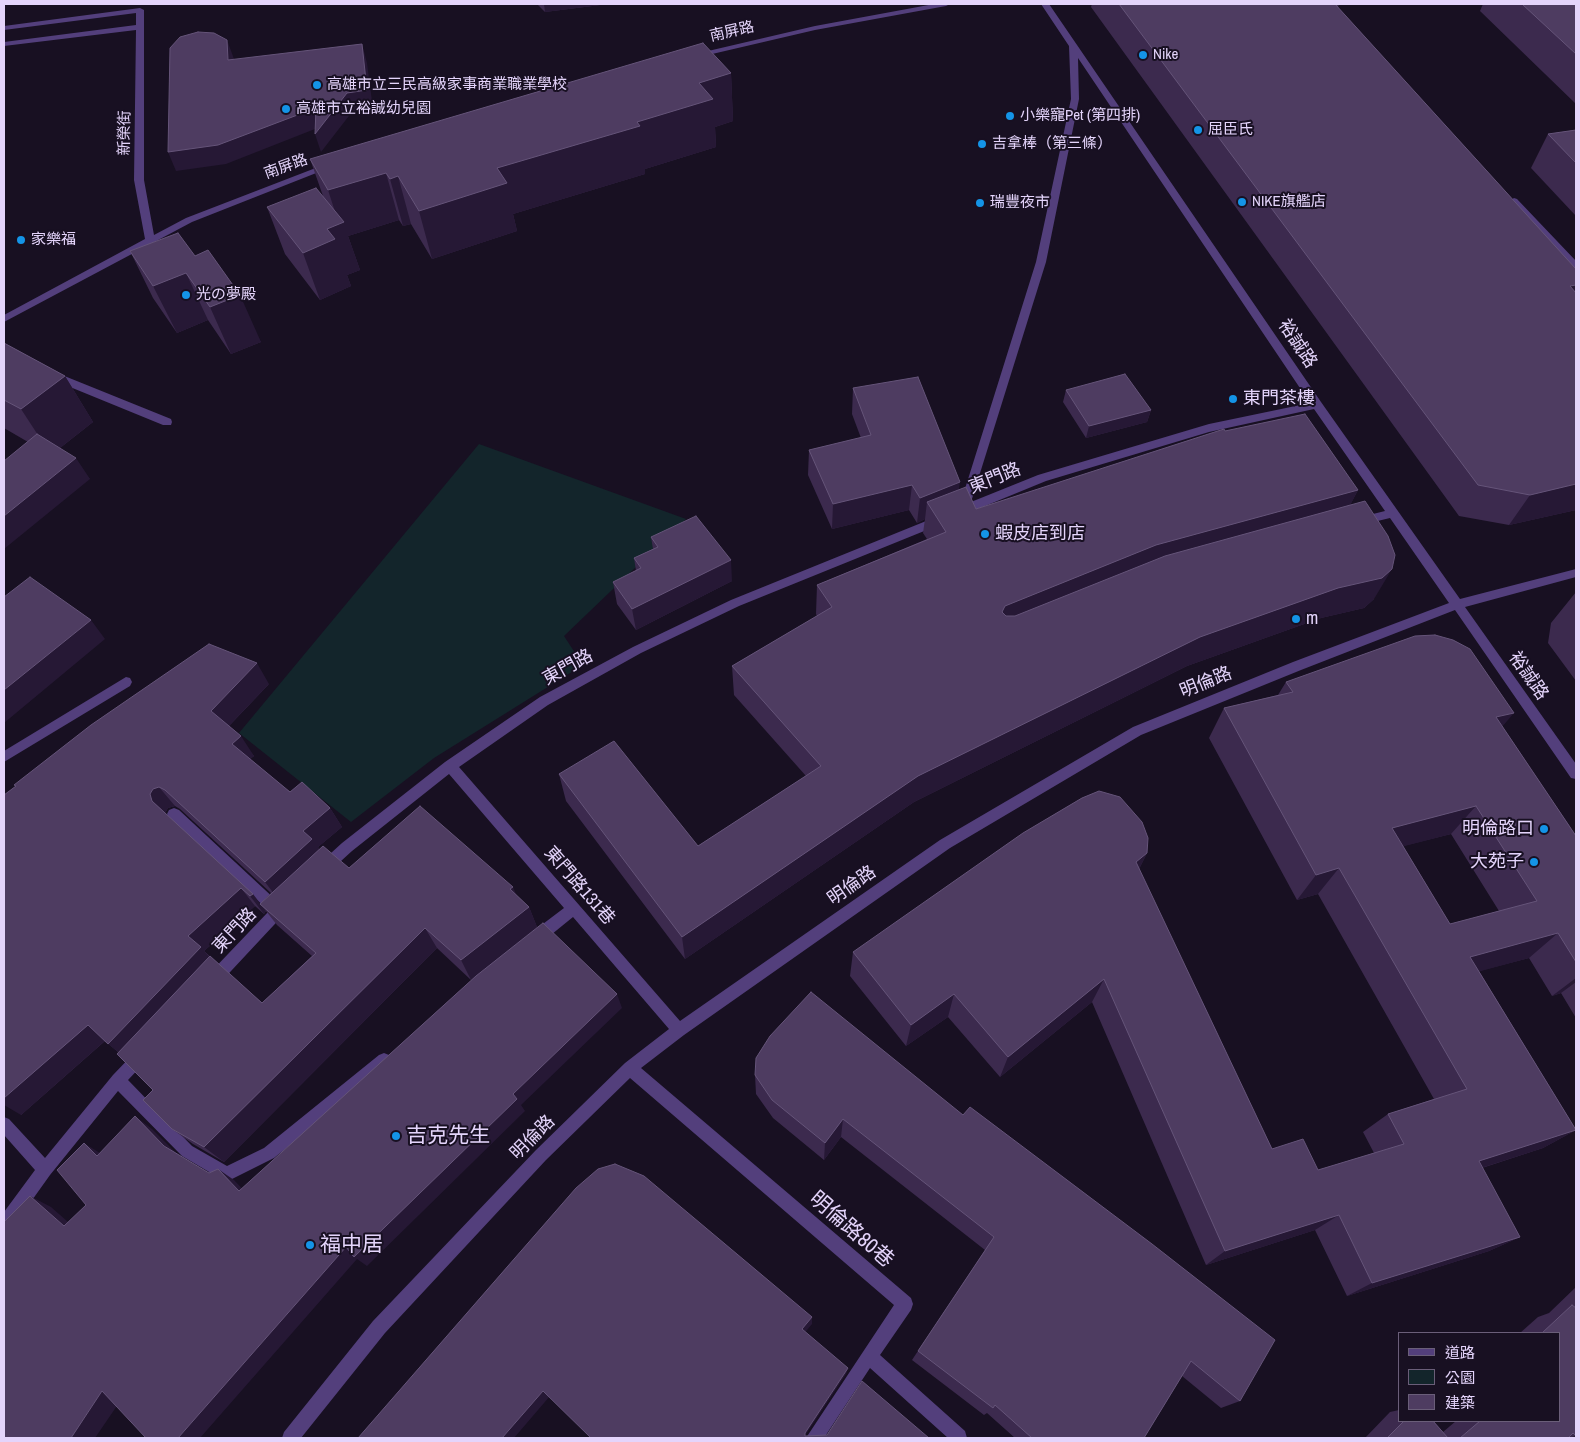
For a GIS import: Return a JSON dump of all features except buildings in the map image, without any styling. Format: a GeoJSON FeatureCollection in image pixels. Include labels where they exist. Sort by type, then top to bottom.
{"type":"FeatureCollection","features":[{"type":"Feature","properties":{"kind":"street","name":"南屏路"},"geometry":{"type":"LineString","coordinates":[[682,59],[815,28],[946,4]]}},
{"type":"Feature","properties":{"kind":"street","name":"裕誠路"},"geometry":{"type":"LineString","coordinates":[[1045,4],[1317,405],[1576,774]]}},
{"type":"Feature","properties":{"kind":"street","name":"新榮街"},"geometry":{"type":"LineString","coordinates":[[4,28],[140,10],[138,180],[150,239]]}},
{"type":"Feature","properties":{"kind":"street"},"geometry":{"type":"LineString","coordinates":[[4,44],[140,27]]}},
{"type":"Feature","properties":{"kind":"street"},"geometry":{"type":"LineString","coordinates":[[963,510],[1041,262],[1075,99],[1074,46]]}},
{"type":"Feature","properties":{"kind":"street","name":"南屏路"},"geometry":{"type":"LineString","coordinates":[[4,319],[150,239],[202,214],[335,163]]}},
{"type":"Feature","properties":{"kind":"street"},"geometry":{"type":"LineString","coordinates":[[1510,196],[1576,267]]}},
{"type":"Feature","properties":{"kind":"street"},"geometry":{"type":"LineString","coordinates":[[40,370],[167,422]]}},
{"type":"Feature","properties":{"kind":"street","name":"東門路"},"geometry":{"type":"LineString","coordinates":[[313,879],[347,847],[450,766],[544,702],[646,646],[743,600],[1042,478],[1210,428],[1317,405]]}},
{"type":"Feature","properties":{"kind":"street"},"geometry":{"type":"LineString","coordinates":[[1353,523],[1393,513]]}},
{"type":"Feature","properties":{"kind":"street","name":"明倫路"},"geometry":{"type":"LineString","coordinates":[[290,1438],[379,1327],[541,1155],[630,1068],[679,1030],[945,844],[1137,731],[1297,666],[1458,604],[1576,573]]}},
{"type":"Feature","properties":{"kind":"street"},"geometry":{"type":"LineString","coordinates":[[4,757],[126,682]]}},
{"type":"Feature","properties":{"kind":"street","name":"東門路131巷"},"geometry":{"type":"LineString","coordinates":[[450,766],[679,1030]]}},
{"type":"Feature","properties":{"kind":"street"},"geometry":{"type":"LineString","coordinates":[[174,814],[278,911]]}},
{"type":"Feature","properties":{"kind":"street","name":"東門路"},"geometry":{"type":"LineString","coordinates":[[205,988],[292,898]]}},
{"type":"Feature","properties":{"kind":"street"},"geometry":{"type":"LineString","coordinates":[[528,945],[574,908]]}},
{"type":"Feature","properties":{"kind":"street"},"geometry":{"type":"LineString","coordinates":[[4,1225],[45,1170],[118,1080],[152,1045]]}},
{"type":"Feature","properties":{"kind":"street"},"geometry":{"type":"LineString","coordinates":[[118,1080],[188,1151],[226,1174],[269,1153],[399,1049]]}},
{"type":"Feature","properties":{"kind":"street","name":"明倫路80巷"},"geometry":{"type":"LineString","coordinates":[[630,1068],[905,1304],[869,1356]]}},
{"type":"Feature","properties":{"kind":"street"},"geometry":{"type":"LineString","coordinates":[[4,1124],[45,1170]]}},
{"type":"Feature","properties":{"kind":"street"},"geometry":{"type":"LineString","coordinates":[[814,1438],[869,1356],[959,1437]]}},
{"type":"Feature","properties":{"kind":"green space"},"geometry":{"type":"Polygon","coordinates":[[[479,444],[686,519],[564,636],[583,665],[434,758],[351,822],[239,733],[479,444]]]}},
{"type":"Feature","properties":{"kind":"place","name":"Nike"},"geometry":{"type":"Point","coordinates":[1143,55]}},
{"type":"Feature","properties":{"kind":"place","name":"高雄市立三民高級家事商業職業學校"},"geometry":{"type":"Point","coordinates":[317,85]}},
{"type":"Feature","properties":{"kind":"place","name":"高雄市立裕誠幼兒園"},"geometry":{"type":"Point","coordinates":[286,109]}},
{"type":"Feature","properties":{"kind":"place","name":"小樂寵Pet (第四排)"},"geometry":{"type":"Point","coordinates":[1010,116]}},
{"type":"Feature","properties":{"kind":"place","name":"屈臣氏"},"geometry":{"type":"Point","coordinates":[1198,130]}},
{"type":"Feature","properties":{"kind":"place","name":"吉拿棒（第三條）"},"geometry":{"type":"Point","coordinates":[982,144]}},
{"type":"Feature","properties":{"kind":"place","name":"NIKE旗艦店"},"geometry":{"type":"Point","coordinates":[1242,202]}},
{"type":"Feature","properties":{"kind":"place","name":"瑞豐夜市"},"geometry":{"type":"Point","coordinates":[980,203]}},
{"type":"Feature","properties":{"kind":"place","name":"家樂福"},"geometry":{"type":"Point","coordinates":[21,240]}},
{"type":"Feature","properties":{"kind":"place","name":"光の夢殿"},"geometry":{"type":"Point","coordinates":[186,295]}},
{"type":"Feature","properties":{"kind":"place","name":"東門茶樓"},"geometry":{"type":"Point","coordinates":[1233,399]}},
{"type":"Feature","properties":{"kind":"place","name":"蝦皮店到店"},"geometry":{"type":"Point","coordinates":[985,534]}},
{"type":"Feature","properties":{"kind":"place","name":"m"},"geometry":{"type":"Point","coordinates":[1296,619]}},
{"type":"Feature","properties":{"kind":"place","name":"明倫路口"},"geometry":{"type":"Point","coordinates":[1544,829]}},
{"type":"Feature","properties":{"kind":"place","name":"大苑子"},"geometry":{"type":"Point","coordinates":[1534,862]}},
{"type":"Feature","properties":{"kind":"place","name":"吉克先生"},"geometry":{"type":"Point","coordinates":[396,1136]}},
{"type":"Feature","properties":{"kind":"place","name":"福中居"},"geometry":{"type":"Point","coordinates":[310,1245]}}]}
